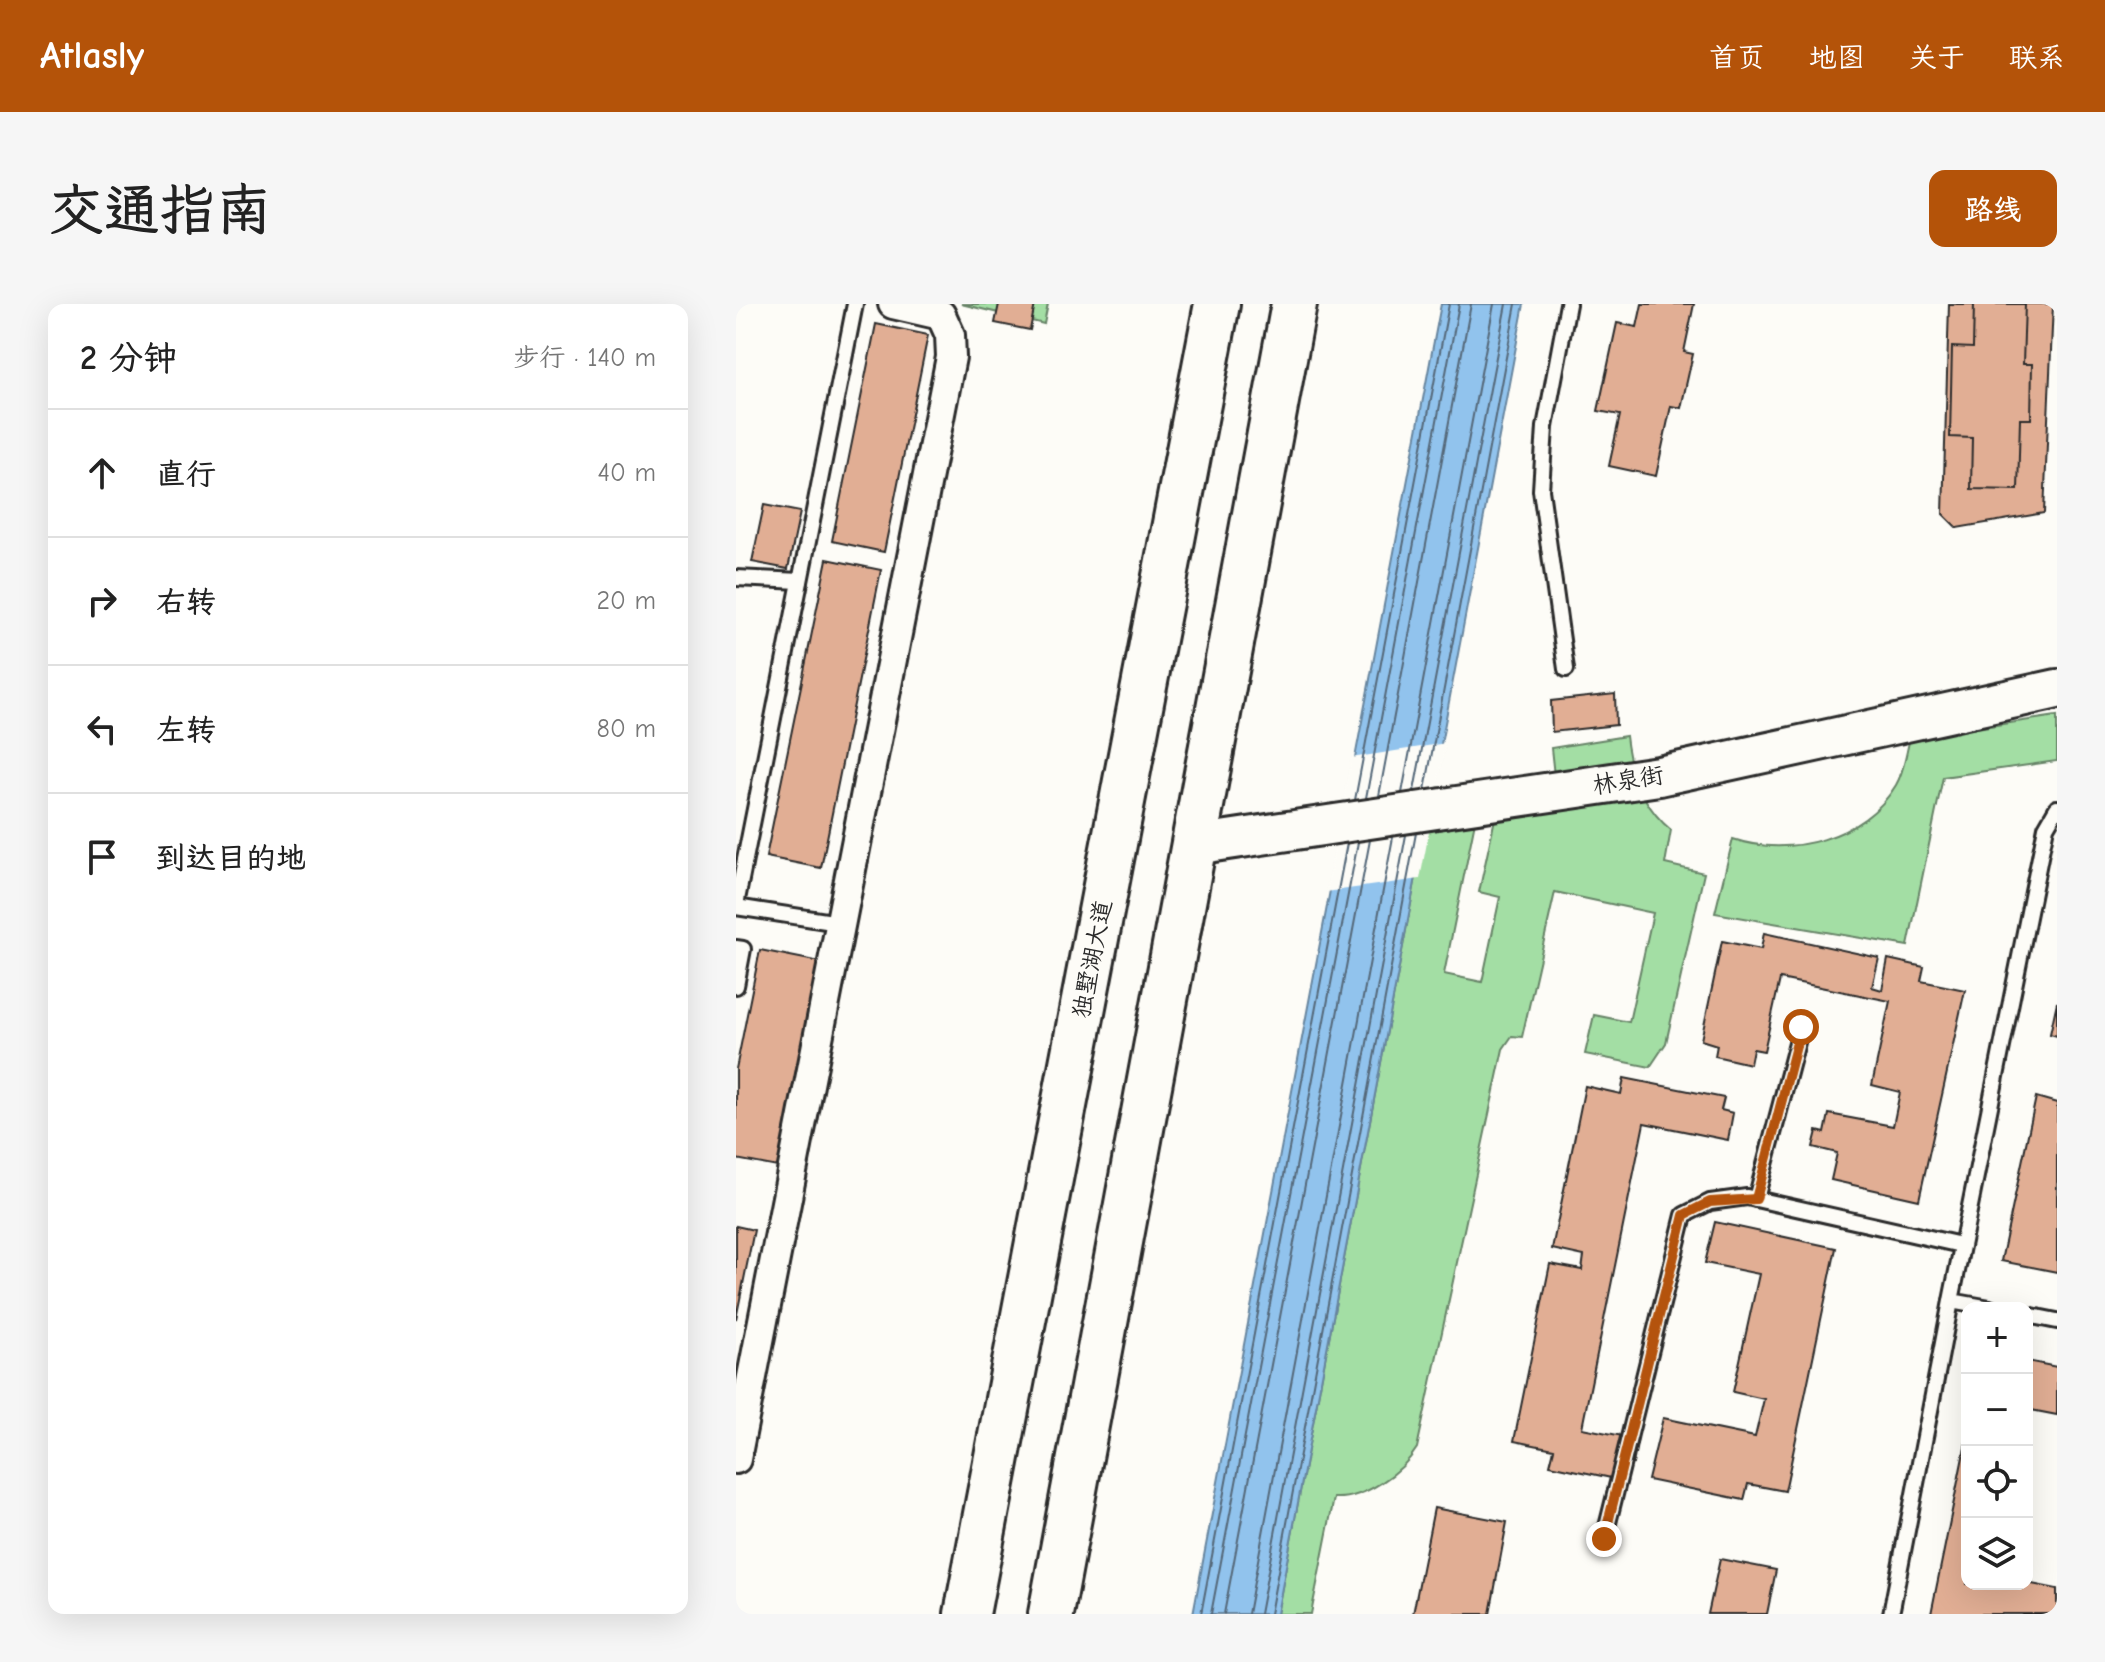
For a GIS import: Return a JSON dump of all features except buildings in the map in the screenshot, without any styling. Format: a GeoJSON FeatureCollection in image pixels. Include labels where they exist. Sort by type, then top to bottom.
{"type":"FeatureCollection","features":[{"type":"Feature","properties":{"kind":"main road","name":"独墅湖大道"},"geometry":{"type":"LineString","coordinates":[[967,1614],[1217,304]]}},
{"type":"Feature","properties":{"kind":"main road"},"geometry":{"type":"LineString","coordinates":[[1051,1614],[1294,304]]}},
{"type":"Feature","properties":{"kind":"main road","name":"林泉街"},"geometry":{"type":"LineString","coordinates":[[1194,845],[1659,776],[2057,689]]}},
{"type":"Feature","properties":{"kind":"street"},"geometry":{"type":"LineString","coordinates":[[736,1459],[951,357],[950,335],[941,315],[893,304]]}},
{"type":"Feature","properties":{"kind":"lane"},"geometry":{"type":"LineString","coordinates":[[839,923],[736,906],[740,862],[855,304]]}},
{"type":"Feature","properties":{"kind":"lane"},"geometry":{"type":"LineString","coordinates":[[1566,669],[1541,490],[1545,427],[1568,304]]}},
{"type":"Feature","properties":{"kind":"lane"},"geometry":{"type":"LineString","coordinates":[[736,578],[800,581]]}},
{"type":"Feature","properties":{"kind":"lane"},"geometry":{"type":"LineString","coordinates":[[1891,1614],[1961,1245],[2046,827],[2057,808]]}},
{"type":"Feature","properties":{"kind":"lane"},"geometry":{"type":"LineString","coordinates":[[736,948],[743,949],[736,986]]}},
{"type":"Feature","properties":{"kind":"lane"},"geometry":{"type":"LineString","coordinates":[[1756,1199],[1801,1027]]}},
{"type":"Feature","properties":{"kind":"lane"},"geometry":{"type":"LineString","coordinates":[[1604,1539],[1684,1215],[1710,1202],[1756,1199],[1961,1245]]}},
{"type":"Feature","properties":{"kind":"lane"},"geometry":{"type":"LineString","coordinates":[[1951,1301],[1961,1303]]}},
{"type":"Feature","properties":{"kind":"lane"},"geometry":{"type":"LineString","coordinates":[[2033,1316],[2057,1321]]}},
{"type":"Feature","properties":{"kind":"green space"},"geometry":{"type":"Polygon","coordinates":[[[961,304],[1048,304],[1044,324],[961,304]]]}},
{"type":"Feature","properties":{"kind":"green space"},"geometry":{"type":"Polygon","coordinates":[[[2057,716],[2057,761],[1943,777],[1908,946],[1715,913],[1733,839],[1778,846],[1801,845],[1824,839],[1865,819],[1882,804],[1899,780],[1910,738],[2057,716]]]}},
{"type":"Feature","properties":{"kind":"green space"},"geometry":{"type":"Polygon","coordinates":[[[1626,736],[1639,788],[1652,810],[1671,830],[1665,864],[1704,873],[1666,1043],[1650,1067],[1585,1054],[1594,1015],[1629,1022],[1653,913],[1555,892],[1522,1037],[1512,1036],[1503,1049],[1417,1448],[1402,1467],[1381,1483],[1357,1495],[1334,1498],[1311,1614],[1277,1614],[1433,787],[1481,792],[1444,974],[1482,982],[1500,897],[1479,892],[1496,814],[1555,785],[1551,748],[1626,736]]]}},
{"type":"Feature","properties":{"kind":"water"},"geometry":{"type":"Polygon","coordinates":[[[1441,304],[1524,304],[1277,1614],[1193,1614],[1441,304]]]}},
{"type":"Feature","properties":{"kind":"pier"},"geometry":{"type":"Polygon","coordinates":[[[1446,743],[1420,879],[1326,892],[1351,758],[1446,743]]]}},
{"type":"Feature","properties":{"kind":"route"},"geometry":{"type":"LineString","coordinates":[[1604,1539],[1684,1215],[1710,1202],[1747,1197],[1756,1199],[1801,1027]]}}]}
